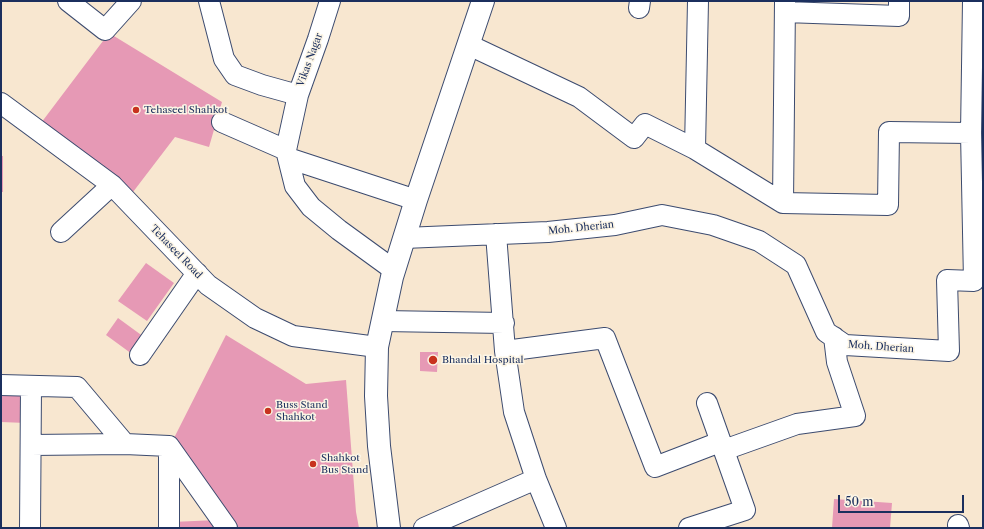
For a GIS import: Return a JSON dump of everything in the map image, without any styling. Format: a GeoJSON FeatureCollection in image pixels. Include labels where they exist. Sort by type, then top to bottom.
{"type":"FeatureCollection","features":[{"type":"Feature","properties":{"kind":"street"},"geometry":{"type":"LineString","coordinates":[[68,1],[105,30],[131,1]]}},
{"type":"Feature","properties":{"kind":"street","name":"Vikas Nagar"},"geometry":{"type":"LineString","coordinates":[[211,3],[224,59],[235,75],[262,85],[298,95],[330,1]]}},
{"type":"Feature","properties":{"kind":"street"},"geometry":{"type":"LineString","coordinates":[[389,528],[379,446],[376,396],[377,347],[394,270],[483,1]]}},
{"type":"Feature","properties":{"kind":"street"},"geometry":{"type":"LineString","coordinates":[[695,149],[698,1]]}},
{"type":"Feature","properties":{"kind":"street","name":"Moh. Dherian"},"geometry":{"type":"LineString","coordinates":[[404,238],[548,232],[616,225],[662,214],[713,225],[759,241],[796,265],[826,332],[845,345],[949,351],[947,280],[974,280],[971,133],[973,1]]}},
{"type":"Feature","properties":{"kind":"street"},"geometry":{"type":"LineString","coordinates":[[782,203],[785,7],[899,8]]}},
{"type":"Feature","properties":{"kind":"street"},"geometry":{"type":"LineString","coordinates":[[468,45],[579,97],[634,138],[645,124],[695,149],[782,203],[888,205],[889,132],[971,133]]}},
{"type":"Feature","properties":{"kind":"street"},"geometry":{"type":"LineString","coordinates":[[298,95],[287,154],[295,186],[311,207],[339,230],[394,270]]}},
{"type":"Feature","properties":{"kind":"street","name":"Tehaseel Road"},"geometry":{"type":"LineString","coordinates":[[1,103],[112,185],[208,285],[255,318],[293,336],[377,347]]}},
{"type":"Feature","properties":{"kind":"street"},"geometry":{"type":"LineString","coordinates":[[222,122],[287,154],[416,200]]}},
{"type":"Feature","properties":{"kind":"street"},"geometry":{"type":"LineString","coordinates":[[61,232],[112,185]]}},
{"type":"Feature","properties":{"kind":"street"},"geometry":{"type":"LineString","coordinates":[[496,234],[505,351],[514,412],[536,479],[556,528]]}},
{"type":"Feature","properties":{"kind":"street"},"geometry":{"type":"LineString","coordinates":[[140,355],[197,273]]}},
{"type":"Feature","properties":{"kind":"street"},"geometry":{"type":"LineString","coordinates":[[383,321],[504,323]]}},
{"type":"Feature","properties":{"kind":"street"},"geometry":{"type":"LineString","coordinates":[[505,351],[605,338],[655,467],[797,424],[855,416],[837,362],[834,337]]}},
{"type":"Feature","properties":{"kind":"street"},"geometry":{"type":"LineString","coordinates":[[1,385],[32,387],[77,386],[125,444]]}},
{"type":"Feature","properties":{"kind":"street"},"geometry":{"type":"LineString","coordinates":[[30,528],[32,387]]}},
{"type":"Feature","properties":{"kind":"street"},"geometry":{"type":"LineString","coordinates":[[689,528],[746,510],[707,403]]}},
{"type":"Feature","properties":{"kind":"street"},"geometry":{"type":"LineString","coordinates":[[31,445],[125,444],[169,446]]}},
{"type":"Feature","properties":{"kind":"street"},"geometry":{"type":"LineString","coordinates":[[169,446],[169,528]]}},
{"type":"Feature","properties":{"kind":"street"},"geometry":{"type":"LineString","coordinates":[[169,446],[227,528]]}},
{"type":"Feature","properties":{"kind":"street"},"geometry":{"type":"LineString","coordinates":[[424,528],[536,479]]}},
{"type":"Feature","properties":{"kind":"building","name":"Tehaseel Shahkot"},"geometry":{"type":"Polygon","coordinates":[[[109,33],[222,102],[209,147],[175,137],[133,192],[112,185],[41,123],[109,33]]]}},
{"type":"Feature","properties":{"kind":"building"},"geometry":{"type":"Polygon","coordinates":[[[1,156],[3,156],[3,192],[1,192],[1,156]]]}},
{"type":"Feature","properties":{"kind":"building"},"geometry":{"type":"Polygon","coordinates":[[[146,263],[174,283],[147,321],[118,301],[146,263]]]}},
{"type":"Feature","properties":{"kind":"building"},"geometry":{"type":"Polygon","coordinates":[[[118,318],[144,337],[132,354],[106,335],[118,318]]]}},
{"type":"Feature","properties":{"kind":"building","name":"Buss Stand Shahkot"},"geometry":{"type":"Polygon","coordinates":[[[226,335],[306,384],[346,380],[356,512],[359,528],[234,528],[174,438],[226,335]]]}},
{"type":"Feature","properties":{"kind":"building"},"geometry":{"type":"Polygon","coordinates":[[[420,352],[438,352],[437,372],[420,371],[420,352]]]}},
{"type":"Feature","properties":{"kind":"building"},"geometry":{"type":"Polygon","coordinates":[[[1,389],[27,390],[26,423],[1,422],[1,389]]]}},
{"type":"Feature","properties":{"kind":"building"},"geometry":{"type":"Polygon","coordinates":[[[834,499],[892,503],[890,528],[832,528],[834,499]]]}},
{"type":"Feature","properties":{"kind":"building"},"geometry":{"type":"Polygon","coordinates":[[[217,520],[222,528],[172,528],[172,522],[217,520]]]}},
{"type":"Feature","properties":{"kind":"place","name":"Tehaseel Shahkot"},"geometry":{"type":"Point","coordinates":[136,110]}},
{"type":"Feature","properties":{"kind":"place","name":"Bhandal Hospital"},"geometry":{"type":"Point","coordinates":[433,360]}},
{"type":"Feature","properties":{"kind":"place","name":"Buss Stand Shahkot"},"geometry":{"type":"Point","coordinates":[268,411]}},
{"type":"Feature","properties":{"kind":"place","name":"Shahkot Bus Stand"},"geometry":{"type":"Point","coordinates":[313,464]}}]}
